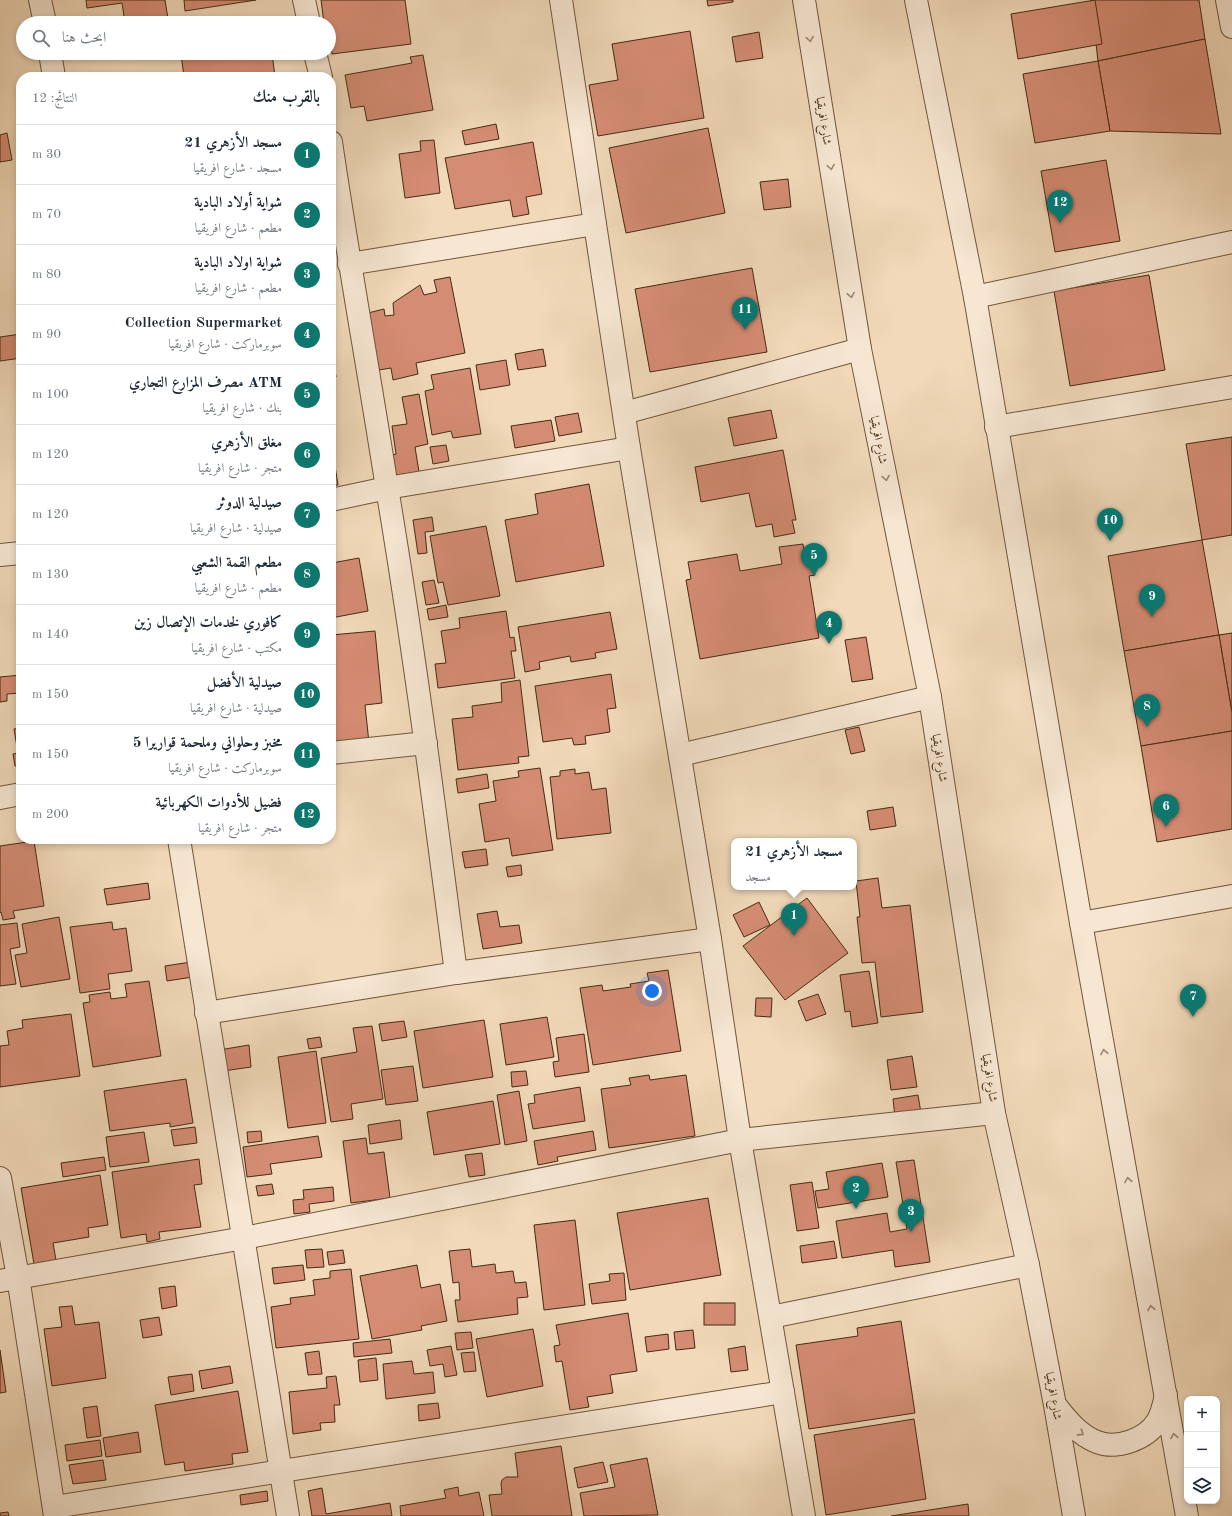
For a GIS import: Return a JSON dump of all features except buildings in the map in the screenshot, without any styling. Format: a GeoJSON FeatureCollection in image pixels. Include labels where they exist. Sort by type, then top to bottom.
{"type":"FeatureCollection","features":[{"type":"Feature","properties":{"kind":"street"},"geometry":{"type":"LineString","coordinates":[[40,0],[43,16]]}},
{"type":"Feature","properties":{"kind":"street"},"geometry":{"type":"LineString","coordinates":[[304,0],[307,16]]}},
{"type":"Feature","properties":{"kind":"street"},"geometry":{"type":"LineString","coordinates":[[561,0],[629,448],[710,939],[740,1140],[804,1516]]}},
{"type":"Feature","properties":{"kind":"street","name":"شارع افريقيا"},"geometry":{"type":"LineString","coordinates":[[804,0],[860,348],[930,697],[994,1113],[1028,1265],[1055,1405],[1074,1516]]}},
{"type":"Feature","properties":{"kind":"street"},"geometry":{"type":"LineString","coordinates":[[916,0],[975,297],[1081,923],[1167,1395],[1187,1516]]}},
{"type":"Feature","properties":{"kind":"street"},"geometry":{"type":"LineString","coordinates":[[1227,0],[1232,27]]}},
{"type":"Feature","properties":{"kind":"street"},"geometry":{"type":"LineString","coordinates":[[51,60],[53,72]]}},
{"type":"Feature","properties":{"kind":"street"},"geometry":{"type":"LineString","coordinates":[[317,60],[320,72]]}},
{"type":"Feature","properties":{"kind":"street"},"geometry":{"type":"LineString","coordinates":[[336,176],[349,264],[387,488],[426,743],[456,973]]}},
{"type":"Feature","properties":{"kind":"street"},"geometry":{"type":"LineString","coordinates":[[349,264],[595,224]]}},
{"type":"Feature","properties":{"kind":"street"},"geometry":{"type":"LineString","coordinates":[[975,297],[1232,242]]}},
{"type":"Feature","properties":{"kind":"street"},"geometry":{"type":"LineString","coordinates":[[624,413],[860,348]]}},
{"type":"Feature","properties":{"kind":"street"},"geometry":{"type":"LineString","coordinates":[[996,427],[1232,386]]}},
{"type":"Feature","properties":{"kind":"street"},"geometry":{"type":"LineString","coordinates":[[336,499],[387,488],[629,448]]}},
{"type":"Feature","properties":{"kind":"street"},"geometry":{"type":"LineString","coordinates":[[0,555],[16,553]]}},
{"type":"Feature","properties":{"kind":"street"},"geometry":{"type":"LineString","coordinates":[[680,755],[930,697]]}},
{"type":"Feature","properties":{"kind":"street"},"geometry":{"type":"LineString","coordinates":[[336,752],[426,743]]}},
{"type":"Feature","properties":{"kind":"street"},"geometry":{"type":"LineString","coordinates":[[0,798],[16,795]]}},
{"type":"Feature","properties":{"kind":"street"},"geometry":{"type":"LineString","coordinates":[[180,844],[288,1516]]}},
{"type":"Feature","properties":{"kind":"street"},"geometry":{"type":"LineString","coordinates":[[1081,923],[1232,896]]}},
{"type":"Feature","properties":{"kind":"street"},"geometry":{"type":"LineString","coordinates":[[206,1013],[456,973],[710,939]]}},
{"type":"Feature","properties":{"kind":"street"},"geometry":{"type":"LineString","coordinates":[[9,1279],[244,1238],[740,1140],[994,1113]]}},
{"type":"Feature","properties":{"kind":"street"},"geometry":{"type":"LineString","coordinates":[[0,1178],[9,1279],[55,1512],[281,1471],[783,1392]]}},
{"type":"Feature","properties":{"kind":"street"},"geometry":{"type":"LineString","coordinates":[[771,1317],[1028,1265]]}},
{"type":"Feature","properties":{"kind":"street"},"geometry":{"type":"LineString","coordinates":[[1055,1405],[1076,1430],[1097,1442],[1119,1444],[1132,1441],[1150,1430],[1162,1412],[1167,1395]]}},
{"type":"Feature","properties":{"kind":"place","name":"فضيل للأدوات الكهربائية"},"geometry":{"type":"Point","coordinates":[1060,223]}},
{"type":"Feature","properties":{"kind":"place","name":"مخبز وحلواني وملحمة قواريرا 5"},"geometry":{"type":"Point","coordinates":[745,330]}},
{"type":"Feature","properties":{"kind":"place","name":"صيدلية الأفضل"},"geometry":{"type":"Point","coordinates":[1110,541]}},
{"type":"Feature","properties":{"kind":"place","name":"ATM مصرف المزارع التجاري"},"geometry":{"type":"Point","coordinates":[814,576]}},
{"type":"Feature","properties":{"kind":"place","name":"كافوري لخدمات الإتصال زين"},"geometry":{"type":"Point","coordinates":[1152,617]}},
{"type":"Feature","properties":{"kind":"place","name":"Collection Supermarket"},"geometry":{"type":"Point","coordinates":[829,644]}},
{"type":"Feature","properties":{"kind":"place","name":"مطعم القمة الشعبي"},"geometry":{"type":"Point","coordinates":[1147,727]}},
{"type":"Feature","properties":{"kind":"place","name":"مغلق الأزهري"},"geometry":{"type":"Point","coordinates":[1166,827]}},
{"type":"Feature","properties":{"kind":"place","name":"مسجد الأزهري 21"},"geometry":{"type":"Point","coordinates":[794,936]}},
{"type":"Feature","properties":{"kind":"place","name":"صيدلية الدوثر"},"geometry":{"type":"Point","coordinates":[1193,1017]}},
{"type":"Feature","properties":{"kind":"place","name":"شواية أولاد البادية"},"geometry":{"type":"Point","coordinates":[856,1209]}},
{"type":"Feature","properties":{"kind":"place","name":"شواية اولاد البادية"},"geometry":{"type":"Point","coordinates":[911,1232]}}]}
